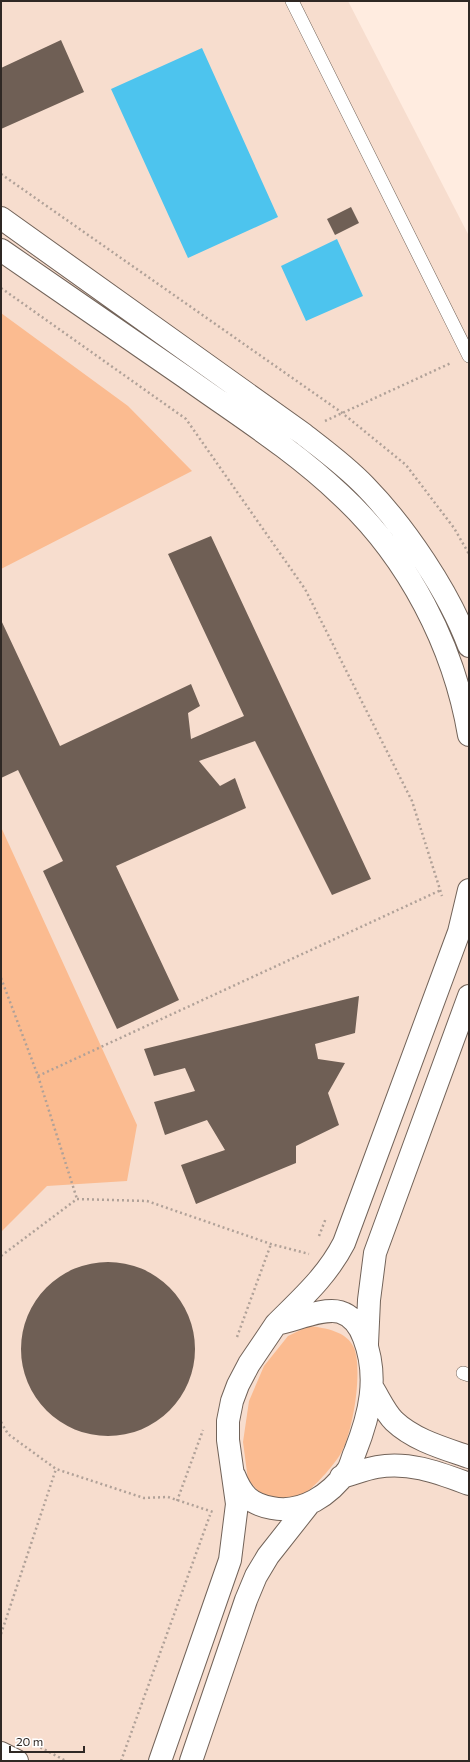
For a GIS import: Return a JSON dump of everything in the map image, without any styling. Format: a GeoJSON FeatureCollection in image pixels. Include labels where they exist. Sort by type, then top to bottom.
{"type":"FeatureCollection","features":[{"type":"Feature","properties":{"kind":"street"},"geometry":{"type":"LineString","coordinates":[[1,218],[302,433],[329,454],[365,486],[390,514],[413,545],[438,584],[469,646]]}},
{"type":"Feature","properties":{"kind":"street"},"geometry":{"type":"LineString","coordinates":[[1,250],[269,436],[342,496],[391,552],[414,586],[438,632],[456,679],[469,735]]}},
{"type":"Feature","properties":{"kind":"street"},"geometry":{"type":"LineString","coordinates":[[221,402],[248,394]]}},
{"type":"Feature","properties":{"kind":"street"},"geometry":{"type":"LineString","coordinates":[[160,1761],[225,1577],[235,1526],[237,1504],[228,1440],[228,1421],[232,1401],[238,1385],[249,1364],[276,1324],[325,1275],[344,1243],[460,932],[469,890]]}},
{"type":"Feature","properties":{"kind":"street"},"geometry":{"type":"LineString","coordinates":[[367,1345],[375,1253],[469,996]]}},
{"type":"Feature","properties":{"kind":"street"},"geometry":{"type":"LineString","coordinates":[[234,1475],[240,1490],[248,1499],[264,1507],[279,1510],[293,1509],[309,1504],[322,1496],[347,1471],[363,1432],[369,1412],[372,1387],[370,1354],[362,1332],[354,1320],[340,1312],[317,1312],[291,1322],[276,1324]]}},
{"type":"Feature","properties":{"kind":"street"},"geometry":{"type":"LineString","coordinates":[[372,1387],[393,1420],[408,1432],[426,1442],[469,1457]]}},
{"type":"Feature","properties":{"kind":"street"},"geometry":{"type":"LineString","coordinates":[[341,1477],[377,1467],[400,1465],[442,1474],[469,1484]]}},
{"type":"Feature","properties":{"kind":"street"},"geometry":{"type":"LineString","coordinates":[[191,1761],[246,1600],[256,1576],[268,1556],[309,1504]]}},
{"type":"Feature","properties":{"kind":"street"},"geometry":{"type":"LineString","coordinates":[[1,1753],[17,1761]]}},
{"type":"Feature","properties":{"kind":"lane"},"geometry":{"type":"LineString","coordinates":[[292,1],[469,355]]}},
{"type":"Feature","properties":{"kind":"path"},"geometry":{"type":"LineString","coordinates":[[1,174],[341,412],[406,464],[454,528],[469,554]]}},
{"type":"Feature","properties":{"kind":"path"},"geometry":{"type":"LineString","coordinates":[[1,288],[186,419],[305,589],[412,801],[444,903]]}},
{"type":"Feature","properties":{"kind":"path"},"geometry":{"type":"LineString","coordinates":[[302,433],[341,412],[469,355]]}},
{"type":"Feature","properties":{"kind":"path"},"geometry":{"type":"LineString","coordinates":[[38,1076],[441,890]]}},
{"type":"Feature","properties":{"kind":"path"},"geometry":{"type":"LineString","coordinates":[[1,978],[38,1076],[77,1199]]}},
{"type":"Feature","properties":{"kind":"path"},"geometry":{"type":"LineString","coordinates":[[1,1256],[77,1199],[147,1200],[271,1244],[311,1255]]}},
{"type":"Feature","properties":{"kind":"path"},"geometry":{"type":"LineString","coordinates":[[317,1240],[329,1210]]}},
{"type":"Feature","properties":{"kind":"path"},"geometry":{"type":"LineString","coordinates":[[1,1422],[8,1434],[56,1469],[144,1498],[168,1497],[212,1511],[235,1526]]}},
{"type":"Feature","properties":{"kind":"path"},"geometry":{"type":"LineString","coordinates":[[1,1634],[56,1469]]}},
{"type":"Feature","properties":{"kind":"path"},"geometry":{"type":"LineString","coordinates":[[120,1761],[212,1511]]}},
{"type":"Feature","properties":{"kind":"shaded area"},"geometry":{"type":"Polygon","coordinates":[[[1,1],[348,1],[469,236],[469,1761],[1,1761],[1,1]]]}},
{"type":"Feature","properties":{"kind":"shaded area"},"geometry":{"type":"Polygon","coordinates":[[[1,313],[128,406],[192,471],[1,569],[1,313]]]}},
{"type":"Feature","properties":{"kind":"shaded area"},"geometry":{"type":"Polygon","coordinates":[[[1,827],[137,1125],[127,1181],[47,1186],[1,1232],[1,827]]]}},
{"type":"Feature","properties":{"kind":"shaded area"},"geometry":{"type":"Polygon","coordinates":[[[309,1326],[335,1331],[351,1342],[354,1348],[357,1358],[357,1385],[353,1416],[341,1453],[326,1474],[304,1494],[278,1502],[262,1495],[248,1480],[243,1442],[249,1401],[264,1366],[288,1336],[309,1326]]]}},
{"type":"Feature","properties":{"kind":"water"},"geometry":{"type":"Polygon","coordinates":[[[202,48],[278,217],[188,258],[111,89],[202,48]]]}},
{"type":"Feature","properties":{"kind":"water"},"geometry":{"type":"Polygon","coordinates":[[[337,239],[363,296],[306,321],[281,266],[337,239]]]}},
{"type":"Feature","properties":{"kind":"building"},"geometry":{"type":"Polygon","coordinates":[[[61,40],[84,92],[1,129],[1,68],[61,40]]]}},
{"type":"Feature","properties":{"kind":"building"},"geometry":{"type":"Polygon","coordinates":[[[351,207],[359,223],[335,235],[327,219],[351,207]]]}},
{"type":"Feature","properties":{"kind":"building"},"geometry":{"type":"Polygon","coordinates":[[[211,536],[371,879],[332,895],[255,741],[199,761],[220,786],[235,778],[246,808],[116,866],[179,1000],[117,1029],[43,871],[63,861],[18,770],[1,778],[1,620],[60,746],[191,684],[200,706],[188,713],[191,739],[244,716],[168,554],[211,536]]]}},
{"type":"Feature","properties":{"kind":"building"},"geometry":{"type":"Polygon","coordinates":[[[359,996],[355,1033],[315,1044],[318,1059],[345,1063],[328,1093],[339,1125],[296,1146],[296,1163],[196,1204],[181,1165],[225,1150],[207,1120],[165,1135],[154,1102],[195,1091],[185,1068],[154,1076],[144,1049],[359,996]]]}},
{"type":"Feature","properties":{"kind":"building"},"geometry":{"type":"Polygon","coordinates":[[[108,1262],[125,1264],[141,1269],[163,1282],[175,1294],[184,1308],[191,1324],[195,1349],[193,1366],[188,1382],[175,1404],[163,1416],[149,1425],[133,1432],[108,1436],[91,1434],[75,1429],[53,1416],[41,1404],[32,1390],[25,1374],[21,1349],[23,1332],[28,1316],[41,1294],[53,1282],[67,1273],[83,1266],[108,1262]]]}}]}
